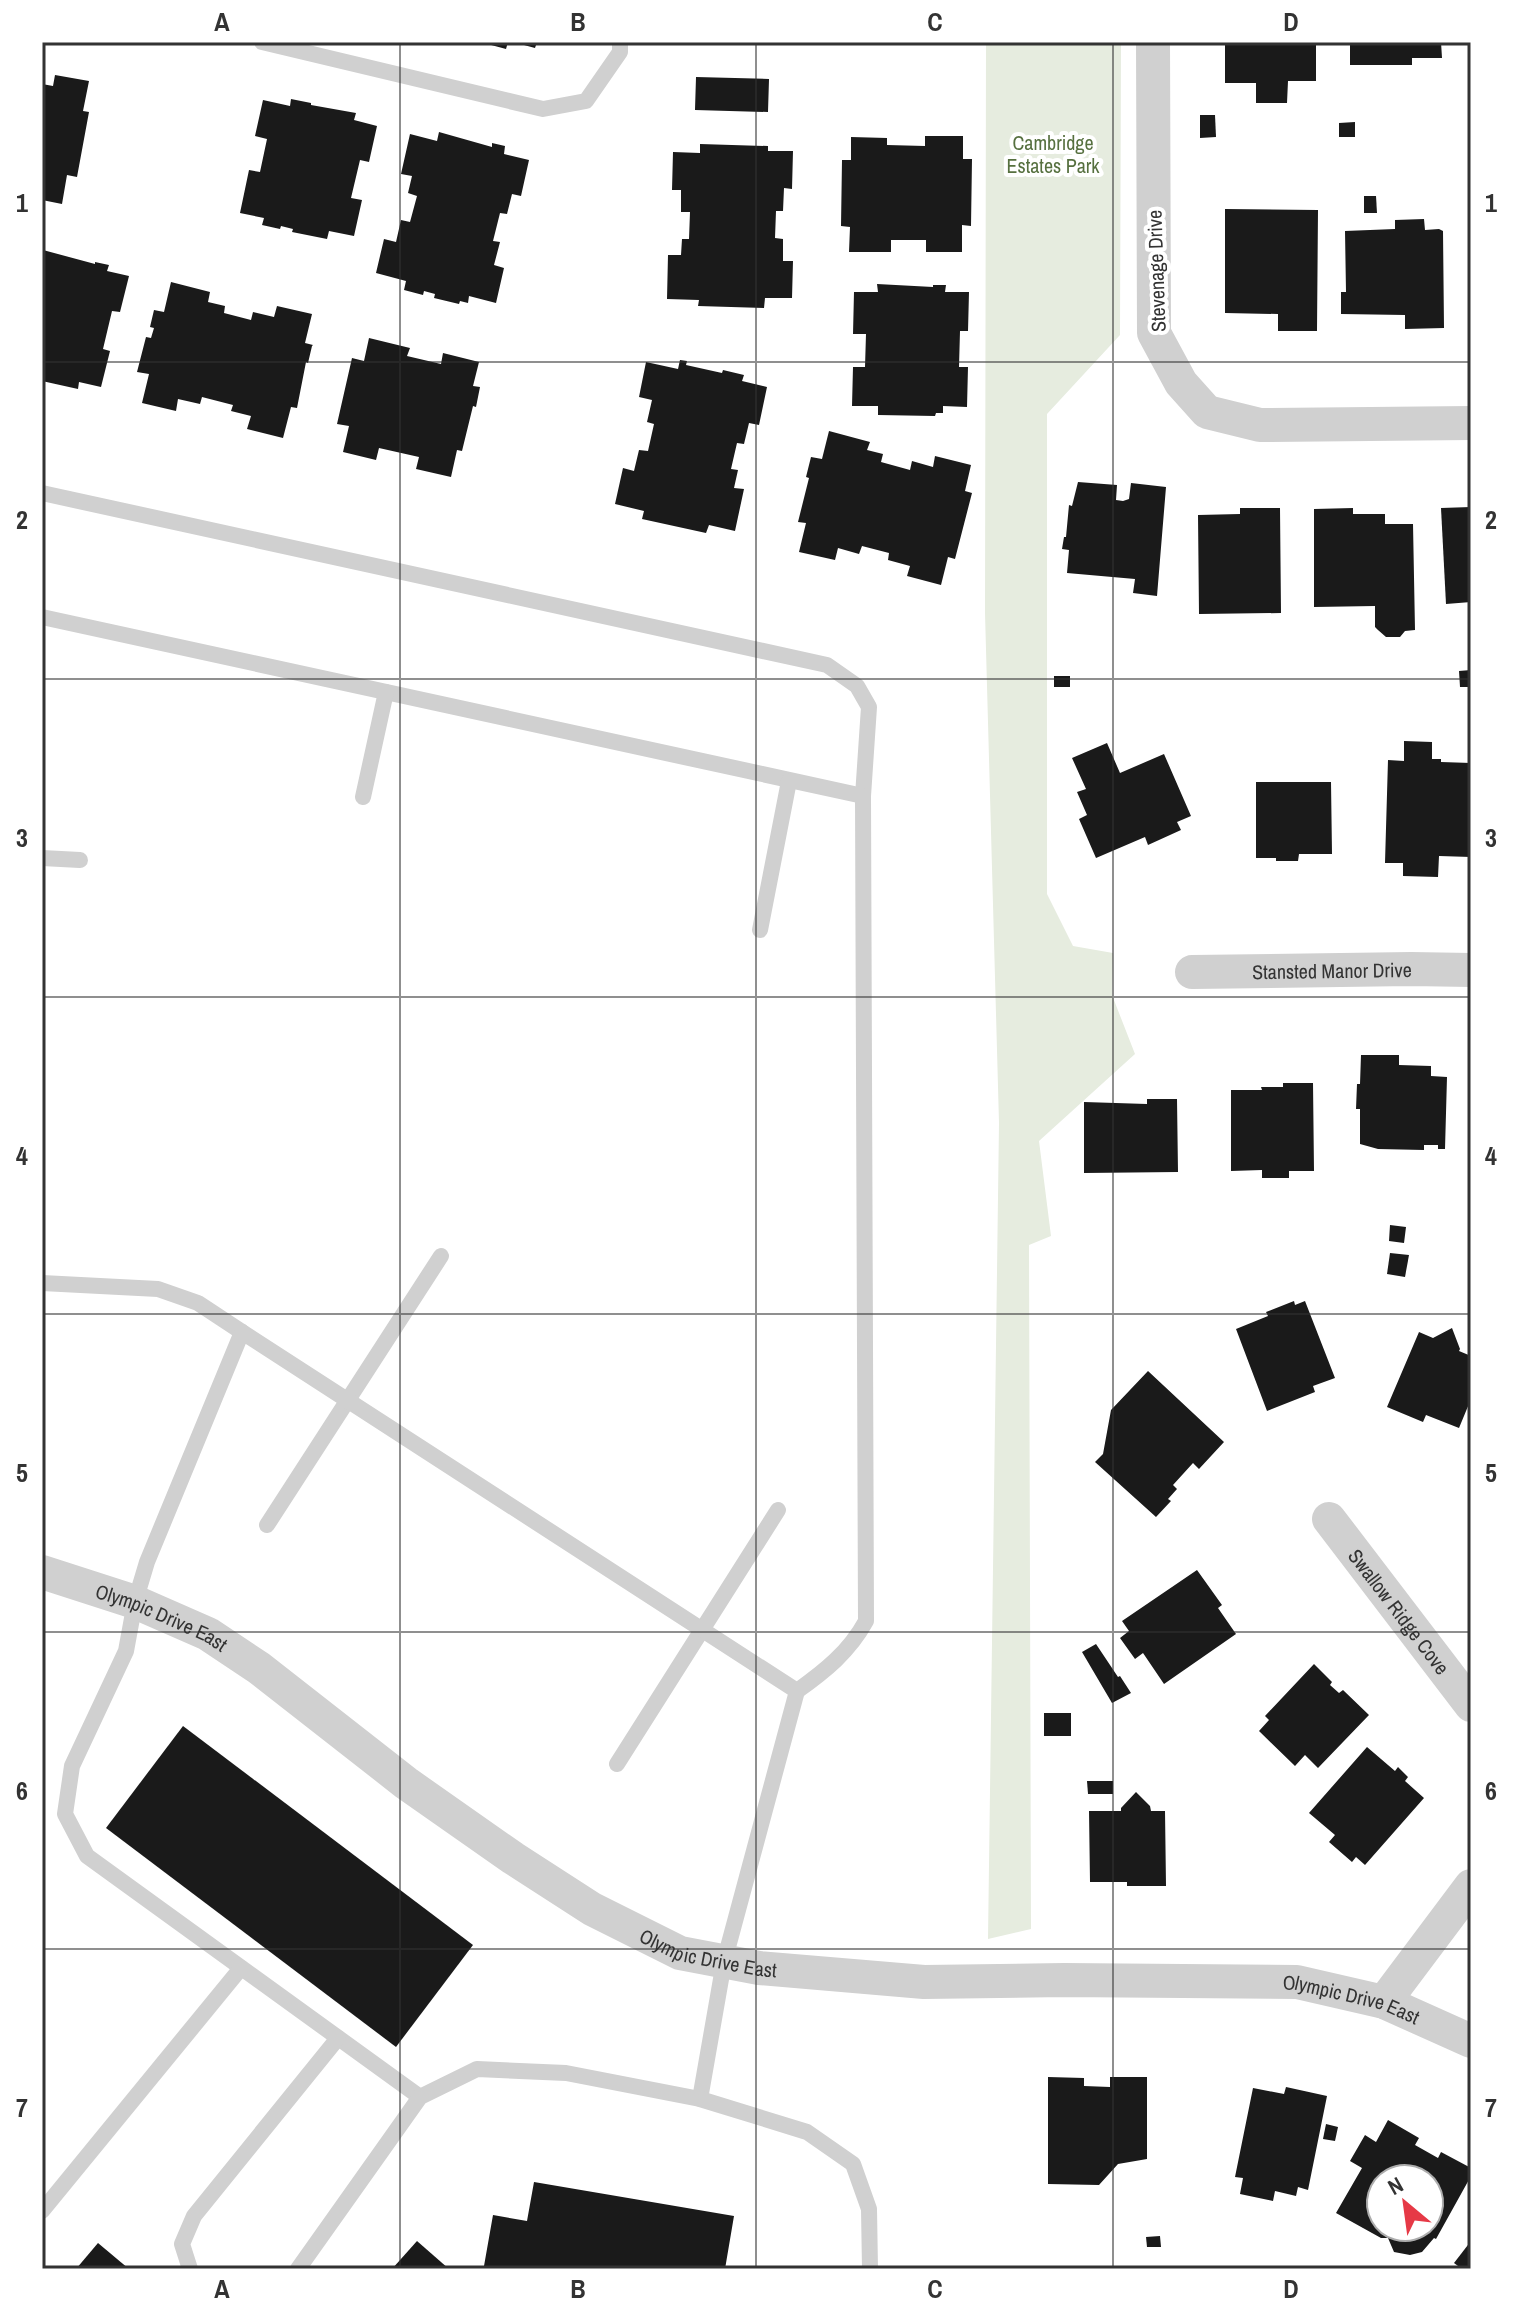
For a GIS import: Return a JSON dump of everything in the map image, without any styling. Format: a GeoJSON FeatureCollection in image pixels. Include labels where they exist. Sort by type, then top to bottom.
{"type":"FeatureCollection","features":[{"type":"Feature","properties":{"kind":"street","name":"Stevenage Drive"},"geometry":{"type":"LineString","coordinates":[[1153,42],[1154,333],[1181,383],[1207,412],[1260,425],[1471,423]]}},
{"type":"Feature","properties":{"kind":"street","name":"Stansted Manor Drive"},"geometry":{"type":"LineString","coordinates":[[1192,972],[1471,970]]}},
{"type":"Feature","properties":{"kind":"street","name":"Swallow Ridge Cove"},"geometry":{"type":"LineString","coordinates":[[1329,1519],[1471,1705]]}},
{"type":"Feature","properties":{"kind":"street","name":"Olympic Drive East"},"geometry":{"type":"LineString","coordinates":[[42,1572],[135,1602],[208,1634],[246,1659],[406,1783],[513,1858],[592,1909],[680,1953],[759,1968],[924,1982],[1297,1982],[1384,2002],[1471,2041]]}},
{"type":"Feature","properties":{"kind":"street"},"geometry":{"type":"LineString","coordinates":[[1384,2002],[1471,1886]]}},
{"type":"Feature","properties":{"kind":"lane"},"geometry":{"type":"LineString","coordinates":[[262,42],[543,109],[586,101],[620,52],[620,42]]}},
{"type":"Feature","properties":{"kind":"lane"},"geometry":{"type":"LineString","coordinates":[[42,493],[827,665],[857,686],[869,707],[863,796],[866,1621],[855,1640],[831,1666],[797,1691],[724,1962],[700,2099]]}},
{"type":"Feature","properties":{"kind":"lane"},"geometry":{"type":"LineString","coordinates":[[42,617],[863,796]]}},
{"type":"Feature","properties":{"kind":"lane"},"geometry":{"type":"LineString","coordinates":[[363,797],[386,692]]}},
{"type":"Feature","properties":{"kind":"lane"},"geometry":{"type":"LineString","coordinates":[[760,930],[789,781]]}},
{"type":"Feature","properties":{"kind":"lane"},"geometry":{"type":"LineString","coordinates":[[42,858],[80,860]]}},
{"type":"Feature","properties":{"kind":"lane"},"geometry":{"type":"LineString","coordinates":[[267,1525],[441,1256]]}},
{"type":"Feature","properties":{"kind":"lane"},"geometry":{"type":"LineString","coordinates":[[42,1283],[158,1289],[198,1303],[797,1691]]}},
{"type":"Feature","properties":{"kind":"lane"},"geometry":{"type":"LineString","coordinates":[[242,1332],[147,1562],[135,1602],[126,1651],[72,1766],[65,1814],[87,1856],[420,2097]]}},
{"type":"Feature","properties":{"kind":"lane"},"geometry":{"type":"LineString","coordinates":[[617,1764],[778,1510]]}},
{"type":"Feature","properties":{"kind":"lane"},"geometry":{"type":"LineString","coordinates":[[42,2211],[241,1968]]}},
{"type":"Feature","properties":{"kind":"lane"},"geometry":{"type":"LineString","coordinates":[[190,2269],[182,2244],[194,2216],[338,2038]]}},
{"type":"Feature","properties":{"kind":"lane"},"geometry":{"type":"LineString","coordinates":[[298,2269],[420,2097],[477,2069],[566,2073],[700,2099],[807,2132],[853,2164],[869,2209],[870,2269]]}},
{"type":"Feature","properties":{"kind":"green space","name":"Cambridge Estates Park"},"geometry":{"type":"Polygon","coordinates":[[[986,42],[1121,42],[1120,335],[1047,414],[1047,894],[1073,946],[1113,953],[1112,995],[1135,1054],[1039,1141],[1051,1236],[1029,1245],[1031,1929],[988,1939],[999,1123],[985,613],[986,42]]]}},
{"type":"Feature","properties":{"kind":"building"},"geometry":{"type":"Polygon","coordinates":[[[480,42],[508,42],[506,49],[480,42]]]}},
{"type":"Feature","properties":{"kind":"building"},"geometry":{"type":"Polygon","coordinates":[[[513,42],[537,42],[535,48],[513,42]]]}},
{"type":"Feature","properties":{"kind":"building"},"geometry":{"type":"Polygon","coordinates":[[[1225,42],[1316,42],[1316,81],[1288,81],[1287,103],[1256,103],[1256,83],[1225,83],[1225,42]]]}},
{"type":"Feature","properties":{"kind":"building"},"geometry":{"type":"Polygon","coordinates":[[[1350,42],[1441,42],[1442,58],[1412,58],[1412,65],[1350,65],[1350,42]]]}},
{"type":"Feature","properties":{"kind":"building"},"geometry":{"type":"Polygon","coordinates":[[[55,75],[89,81],[83,111],[89,112],[77,177],[67,175],[62,204],[42,200],[42,84],[53,86],[55,75]]]}},
{"type":"Feature","properties":{"kind":"building"},"geometry":{"type":"Polygon","coordinates":[[[696,77],[769,79],[768,112],[695,110],[696,77]]]}},
{"type":"Feature","properties":{"kind":"building"},"geometry":{"type":"Polygon","coordinates":[[[291,99],[356,113],[354,120],[377,126],[369,162],[360,160],[351,198],[362,200],[354,236],[329,231],[327,239],[292,232],[293,229],[281,226],[280,229],[262,225],[264,218],[240,213],[249,170],[260,172],[267,139],[255,136],[263,100],[290,106],[291,99]]]}},
{"type":"Feature","properties":{"kind":"building"},"geometry":{"type":"Polygon","coordinates":[[[1200,115],[1215,115],[1216,137],[1200,138],[1200,115]]]}},
{"type":"Feature","properties":{"kind":"building"},"geometry":{"type":"Polygon","coordinates":[[[1355,122],[1355,137],[1339,137],[1339,123],[1355,122]]]}},
{"type":"Feature","properties":{"kind":"building"},"geometry":{"type":"Polygon","coordinates":[[[439,132],[492,147],[492,143],[505,146],[504,154],[529,160],[521,196],[512,194],[507,214],[500,213],[493,241],[500,242],[494,265],[504,268],[496,303],[469,296],[468,303],[460,301],[459,304],[434,298],[435,294],[424,291],[423,295],[404,290],[406,281],[376,273],[384,239],[396,242],[401,220],[410,222],[417,196],[408,193],[412,176],[401,174],[410,134],[437,141],[439,132]]]}},
{"type":"Feature","properties":{"kind":"building"},"geometry":{"type":"Polygon","coordinates":[[[925,136],[963,136],[963,159],[972,159],[971,226],[962,225],[962,252],[926,252],[926,240],[891,240],[891,252],[849,252],[850,227],[841,226],[842,160],[851,160],[851,137],[887,138],[887,145],[925,146],[925,136]]]}},
{"type":"Feature","properties":{"kind":"building"},"geometry":{"type":"Polygon","coordinates":[[[700,144],[768,146],[768,151],[793,151],[792,189],[784,188],[783,211],[776,211],[775,238],[783,239],[783,261],[793,261],[792,298],[765,298],[764,308],[698,306],[699,300],[667,299],[668,255],[681,255],[682,239],[689,239],[690,212],[681,212],[681,190],[672,190],[673,152],[700,153],[700,144]]]}},
{"type":"Feature","properties":{"kind":"building"},"geometry":{"type":"Polygon","coordinates":[[[1364,196],[1376,196],[1377,213],[1364,213],[1364,196]]]}},
{"type":"Feature","properties":{"kind":"building"},"geometry":{"type":"Polygon","coordinates":[[[1225,209],[1318,210],[1317,331],[1278,331],[1278,314],[1225,313],[1225,209]]]}},
{"type":"Feature","properties":{"kind":"building"},"geometry":{"type":"Polygon","coordinates":[[[1424,219],[1425,230],[1443,231],[1444,328],[1405,329],[1405,315],[1341,314],[1341,292],[1346,292],[1345,231],[1395,229],[1395,220],[1424,219]]]}},
{"type":"Feature","properties":{"kind":"building"},"geometry":{"type":"Polygon","coordinates":[[[43,250],[109,265],[107,271],[129,276],[120,312],[112,311],[103,349],[110,351],[101,387],[79,382],[78,389],[42,381],[43,250]]]}},
{"type":"Feature","properties":{"kind":"building"},"geometry":{"type":"Polygon","coordinates":[[[171,282],[210,292],[208,302],[225,306],[224,313],[251,320],[253,312],[274,317],[277,306],[312,314],[305,343],[313,345],[306,362],[297,408],[291,407],[283,438],[247,429],[251,416],[231,411],[233,405],[202,397],[200,404],[178,399],[176,411],[142,403],[149,374],[137,372],[146,337],[151,338],[154,328],[150,327],[154,310],[164,312],[171,282]]]}},
{"type":"Feature","properties":{"kind":"building"},"geometry":{"type":"Polygon","coordinates":[[[877,284],[946,285],[945,292],[969,292],[968,331],[960,331],[959,367],[968,367],[967,407],[943,406],[943,413],[936,413],[935,416],[878,415],[878,406],[852,406],[853,367],[865,367],[866,334],[853,334],[854,292],[878,292],[877,284]]]}},
{"type":"Feature","properties":{"kind":"building"},"geometry":{"type":"Polygon","coordinates":[[[369,338],[410,348],[407,356],[441,364],[443,353],[479,362],[473,386],[480,387],[476,407],[473,406],[462,451],[457,450],[451,477],[416,469],[419,457],[379,448],[376,460],[343,452],[349,426],[337,424],[352,358],[364,361],[369,338]]]}},
{"type":"Feature","properties":{"kind":"building"},"geometry":{"type":"Polygon","coordinates":[[[680,360],[687,361],[686,365],[744,375],[742,381],[767,387],[759,425],[749,423],[744,444],[737,443],[731,469],[738,470],[734,488],[744,489],[735,531],[709,525],[706,533],[642,519],[644,511],[615,504],[623,468],[634,471],[639,450],[648,451],[654,424],[647,422],[652,400],[639,397],[646,362],[678,369],[680,360]]]}},
{"type":"Feature","properties":{"kind":"building"},"geometry":{"type":"Polygon","coordinates":[[[829,431],[870,442],[867,450],[883,454],[881,462],[910,470],[912,461],[933,467],[935,456],[971,465],[965,491],[972,493],[955,559],[948,557],[941,585],[907,576],[910,566],[888,560],[889,553],[862,546],[859,554],[838,548],[835,560],[799,552],[806,523],[798,522],[809,478],[806,477],[811,457],[822,459],[829,431]]]}},
{"type":"Feature","properties":{"kind":"building"},"geometry":{"type":"Polygon","coordinates":[[[1078,482],[1117,485],[1116,500],[1123,501],[1129,499],[1131,483],[1166,487],[1157,596],[1133,593],[1135,579],[1067,573],[1069,550],[1062,549],[1069,505],[1072,506],[1078,482]]]}},
{"type":"Feature","properties":{"kind":"building"},"geometry":{"type":"Polygon","coordinates":[[[1471,507],[1471,602],[1446,604],[1441,508],[1471,507]]]}},
{"type":"Feature","properties":{"kind":"building"},"geometry":{"type":"Polygon","coordinates":[[[1240,508],[1280,508],[1281,613],[1199,614],[1198,515],[1240,514],[1240,508]]]}},
{"type":"Feature","properties":{"kind":"building"},"geometry":{"type":"Polygon","coordinates":[[[1353,508],[1353,514],[1385,514],[1385,524],[1413,524],[1415,630],[1405,631],[1400,637],[1386,637],[1375,627],[1375,606],[1314,607],[1314,509],[1353,508]]]}},
{"type":"Feature","properties":{"kind":"building"},"geometry":{"type":"Polygon","coordinates":[[[1471,670],[1471,687],[1460,687],[1459,671],[1471,670]]]}},
{"type":"Feature","properties":{"kind":"building"},"geometry":{"type":"Polygon","coordinates":[[[1054,676],[1070,676],[1070,687],[1054,687],[1054,676]]]}},
{"type":"Feature","properties":{"kind":"building"},"geometry":{"type":"Polygon","coordinates":[[[1404,741],[1432,742],[1432,759],[1441,759],[1441,762],[1471,763],[1471,857],[1439,856],[1438,877],[1403,876],[1403,863],[1385,863],[1388,760],[1404,761],[1404,741]]]}},
{"type":"Feature","properties":{"kind":"building"},"geometry":{"type":"Polygon","coordinates":[[[1107,743],[1120,773],[1164,754],[1191,816],[1177,822],[1181,830],[1148,845],[1145,837],[1096,858],[1079,819],[1087,815],[1077,792],[1086,789],[1072,758],[1107,743]]]}},
{"type":"Feature","properties":{"kind":"building"},"geometry":{"type":"Polygon","coordinates":[[[1256,782],[1331,782],[1332,854],[1299,854],[1298,861],[1256,858],[1256,782]]]}},
{"type":"Feature","properties":{"kind":"building"},"geometry":{"type":"Polygon","coordinates":[[[1361,1055],[1399,1055],[1399,1065],[1431,1066],[1431,1076],[1447,1077],[1445,1149],[1438,1149],[1438,1145],[1424,1145],[1424,1150],[1378,1149],[1360,1144],[1360,1109],[1356,1109],[1361,1055]]]}},
{"type":"Feature","properties":{"kind":"building"},"geometry":{"type":"Polygon","coordinates":[[[1283,1083],[1313,1083],[1314,1171],[1289,1171],[1289,1178],[1262,1178],[1262,1170],[1231,1171],[1231,1090],[1262,1090],[1261,1087],[1283,1087],[1283,1083]]]}},
{"type":"Feature","properties":{"kind":"building"},"geometry":{"type":"Polygon","coordinates":[[[1147,1099],[1177,1099],[1178,1172],[1084,1173],[1084,1102],[1147,1104],[1147,1099]]]}},
{"type":"Feature","properties":{"kind":"building"},"geometry":{"type":"Polygon","coordinates":[[[1390,1225],[1406,1227],[1404,1243],[1389,1241],[1390,1225]]]}},
{"type":"Feature","properties":{"kind":"building"},"geometry":{"type":"Polygon","coordinates":[[[1390,1253],[1409,1255],[1405,1277],[1387,1274],[1390,1253]]]}},
{"type":"Feature","properties":{"kind":"building"},"geometry":{"type":"Polygon","coordinates":[[[1294,1301],[1295,1305],[1305,1301],[1335,1378],[1313,1386],[1315,1392],[1267,1411],[1236,1329],[1294,1301]]]}},
{"type":"Feature","properties":{"kind":"building"},"geometry":{"type":"Polygon","coordinates":[[[1452,1328],[1459,1351],[1471,1356],[1471,1399],[1459,1428],[1426,1415],[1423,1422],[1387,1407],[1419,1332],[1433,1338],[1452,1328]]]}},
{"type":"Feature","properties":{"kind":"building"},"geometry":{"type":"Polygon","coordinates":[[[1148,1371],[1224,1442],[1199,1469],[1193,1463],[1173,1485],[1177,1489],[1168,1499],[1171,1501],[1156,1517],[1095,1462],[1103,1454],[1111,1410],[1148,1371]]]}},
{"type":"Feature","properties":{"kind":"building"},"geometry":{"type":"Polygon","coordinates":[[[1197,1570],[1222,1605],[1218,1608],[1236,1634],[1164,1684],[1143,1653],[1135,1659],[1120,1638],[1129,1631],[1122,1621],[1197,1570]]]}},
{"type":"Feature","properties":{"kind":"building"},"geometry":{"type":"Polygon","coordinates":[[[1096,1644],[1131,1693],[1112,1703],[1082,1652],[1096,1644]]]}},
{"type":"Feature","properties":{"kind":"building"},"geometry":{"type":"Polygon","coordinates":[[[1314,1664],[1332,1682],[1330,1685],[1339,1693],[1343,1690],[1369,1715],[1318,1768],[1305,1755],[1295,1766],[1259,1731],[1269,1720],[1265,1716],[1314,1664]]]}},
{"type":"Feature","properties":{"kind":"building"},"geometry":{"type":"Polygon","coordinates":[[[1044,1713],[1071,1713],[1071,1736],[1044,1736],[1044,1713]]]}},
{"type":"Feature","properties":{"kind":"building"},"geometry":{"type":"Polygon","coordinates":[[[183,1726],[473,1945],[396,2047],[106,1828],[183,1726]]]}},
{"type":"Feature","properties":{"kind":"building"},"geometry":{"type":"Polygon","coordinates":[[[1367,1747],[1395,1771],[1398,1767],[1408,1777],[1405,1781],[1424,1798],[1365,1865],[1356,1857],[1352,1862],[1329,1842],[1335,1835],[1309,1813],[1367,1747]]]}},
{"type":"Feature","properties":{"kind":"building"},"geometry":{"type":"Polygon","coordinates":[[[1087,1781],[1113,1781],[1113,1794],[1088,1794],[1087,1781]]]}},
{"type":"Feature","properties":{"kind":"building"},"geometry":{"type":"Polygon","coordinates":[[[1136,1792],[1151,1811],[1165,1811],[1166,1886],[1090,1882],[1089,1811],[1121,1811],[1136,1792]]]}},
{"type":"Feature","properties":{"kind":"building"},"geometry":{"type":"Polygon","coordinates":[[[1048,2077],[1084,2078],[1084,2086],[1110,2087],[1110,2077],[1147,2077],[1147,2159],[1118,2164],[1099,2185],[1048,2184],[1048,2077]]]}},
{"type":"Feature","properties":{"kind":"building"},"geometry":{"type":"Polygon","coordinates":[[[1286,2087],[1327,2096],[1308,2190],[1298,2187],[1296,2196],[1275,2191],[1273,2201],[1240,2194],[1243,2178],[1235,2177],[1253,2088],[1284,2094],[1286,2087]]]}},
{"type":"Feature","properties":{"kind":"building"},"geometry":{"type":"Polygon","coordinates":[[[1388,2120],[1419,2138],[1415,2145],[1438,2158],[1441,2152],[1471,2168],[1471,2176],[1445,2223],[1445,2163],[1365,2163],[1365,2229],[1336,2213],[1362,2168],[1350,2161],[1365,2135],[1376,2142],[1388,2120]]]}},
{"type":"Feature","properties":{"kind":"building"},"geometry":{"type":"Polygon","coordinates":[[[1326,2124],[1338,2127],[1335,2141],[1323,2139],[1326,2124]]]}},
{"type":"Feature","properties":{"kind":"building"},"geometry":{"type":"Polygon","coordinates":[[[534,2182],[734,2216],[725,2269],[502,2269],[484,2266],[493,2215],[527,2221],[534,2182]]]}},
{"type":"Feature","properties":{"kind":"building"},"geometry":{"type":"Polygon","coordinates":[[[1160,2236],[1161,2247],[1147,2247],[1146,2237],[1160,2236]]]}},
{"type":"Feature","properties":{"kind":"building"},"geometry":{"type":"Polygon","coordinates":[[[417,2241],[449,2269],[392,2269],[417,2241]]]}},
{"type":"Feature","properties":{"kind":"building"},"geometry":{"type":"Polygon","coordinates":[[[1471,2241],[1471,2269],[1462,2269],[1454,2263],[1471,2241]]]}},
{"type":"Feature","properties":{"kind":"building"},"geometry":{"type":"Polygon","coordinates":[[[98,2243],[129,2269],[76,2269],[98,2243]]]}},
{"type":"Feature","properties":{"kind":"building"},"geometry":{"type":"Polygon","coordinates":[[[1390,2243],[1430,2243],[1422,2252],[1410,2255],[1394,2252],[1390,2243]]]}}]}
